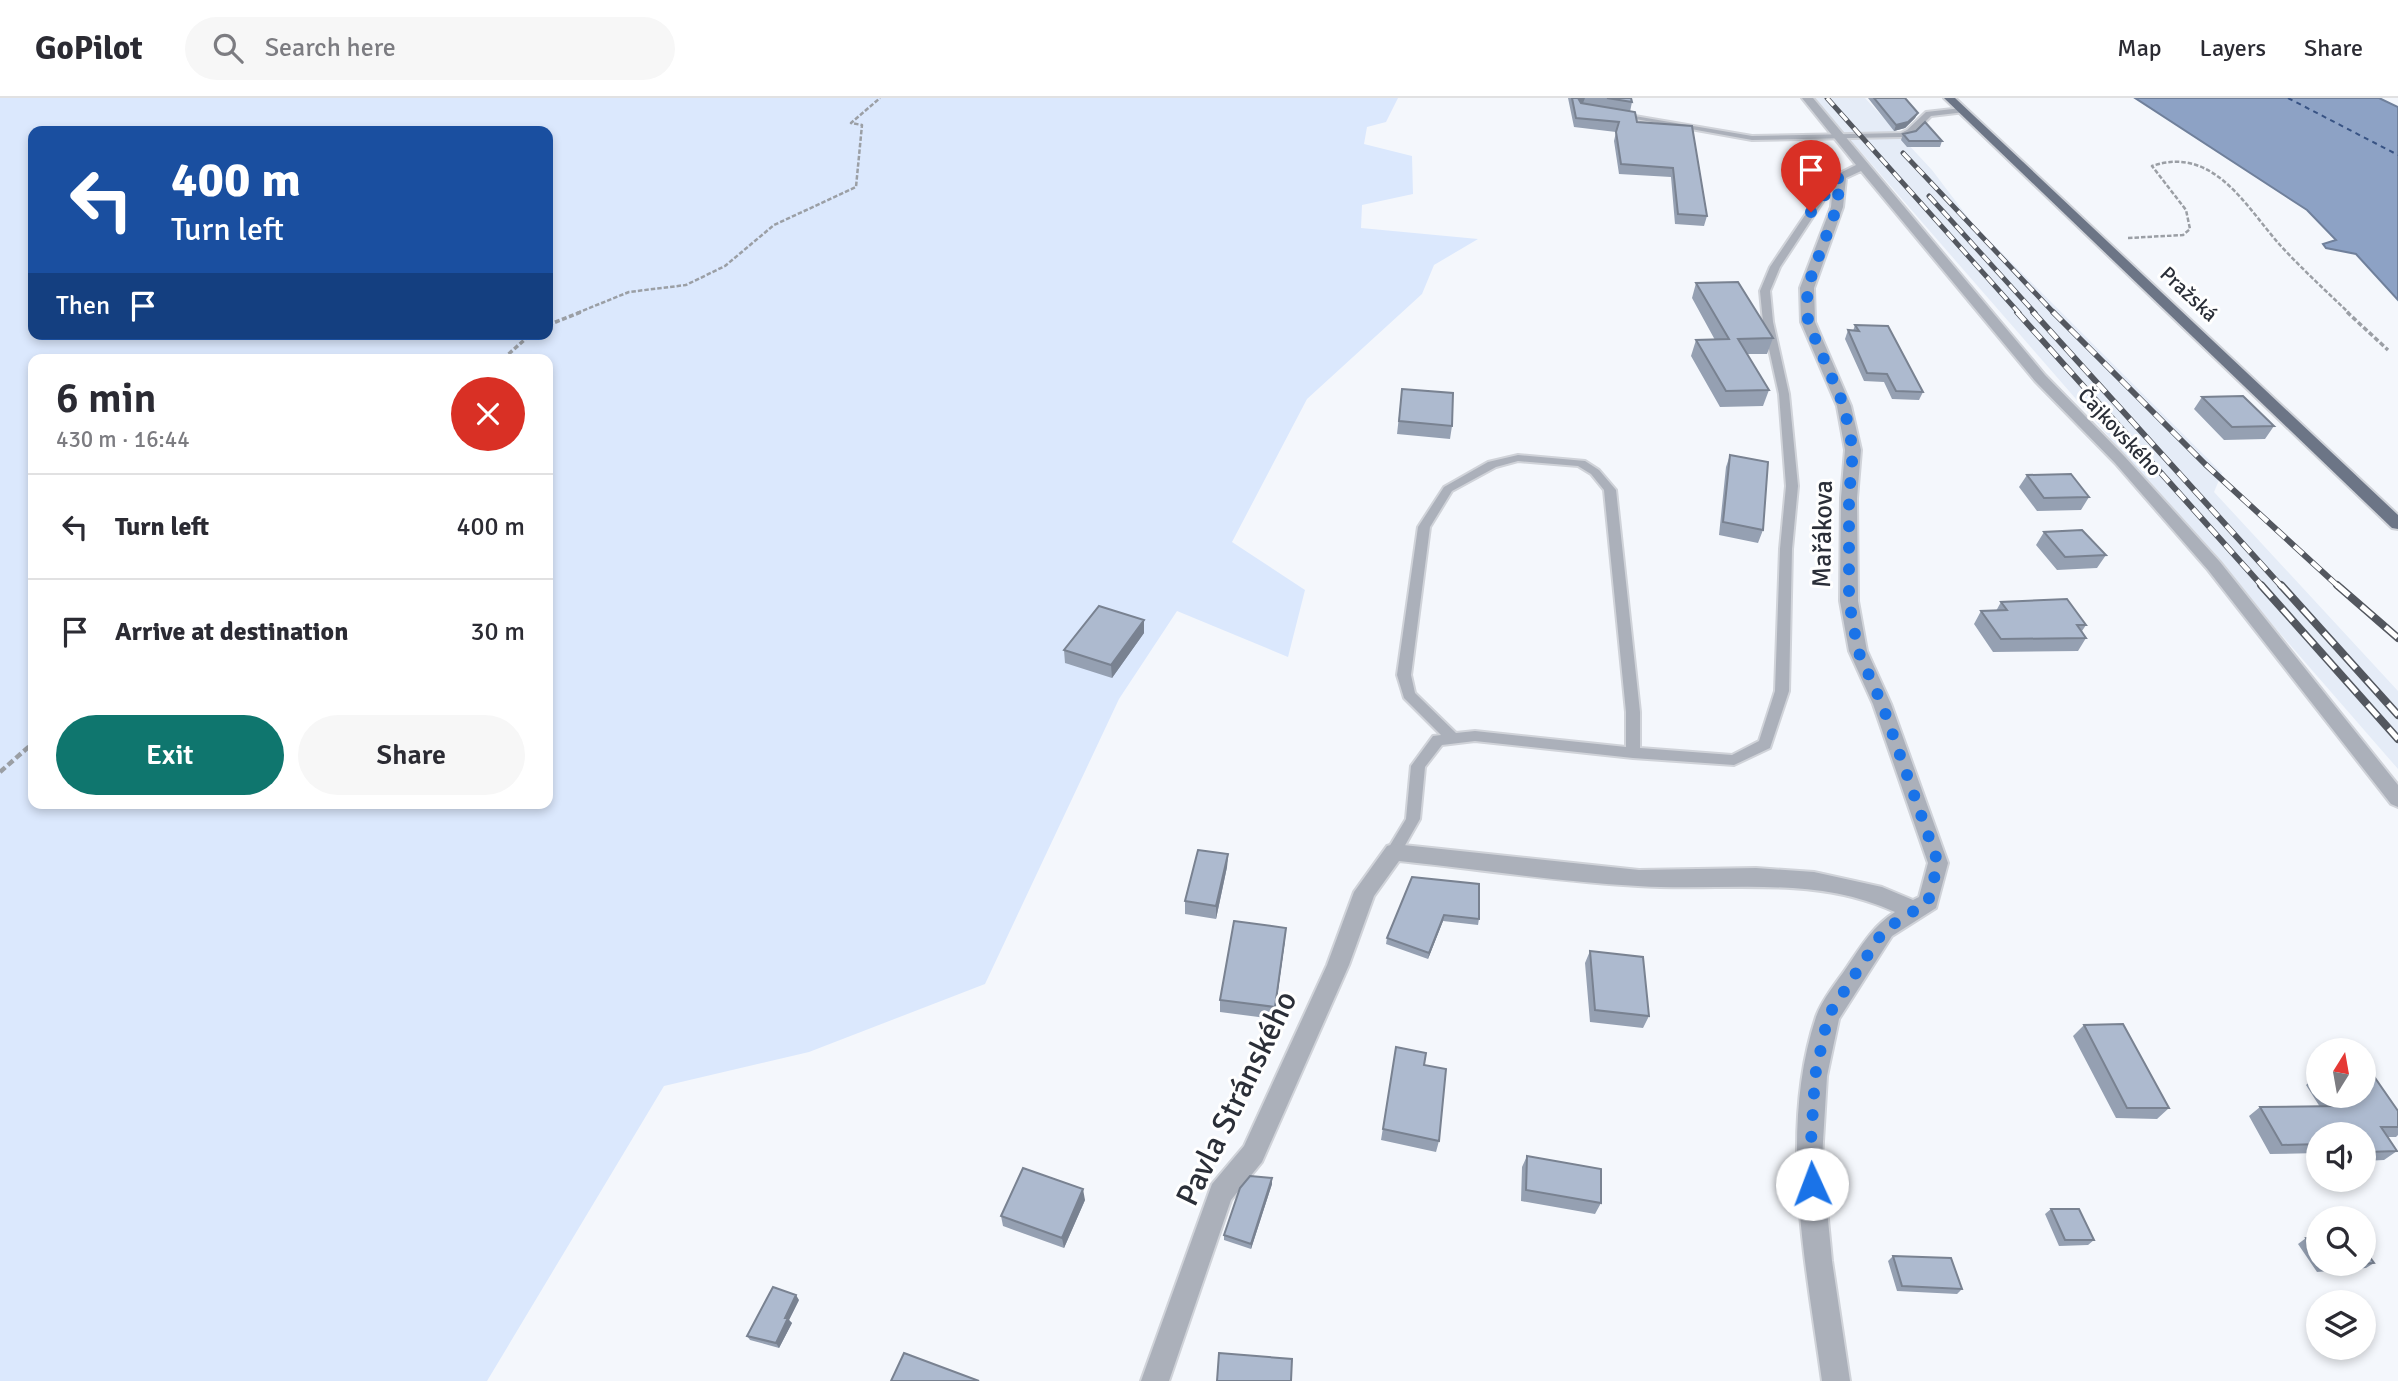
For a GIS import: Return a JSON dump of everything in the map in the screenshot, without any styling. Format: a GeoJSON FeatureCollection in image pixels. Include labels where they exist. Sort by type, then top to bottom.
{"type":"FeatureCollection","features":[{"type":"Feature","properties":{"kind":"main road","name":"Pražská"},"geometry":{"type":"LineString","coordinates":[[1949,98],[2398,524]]}},
{"type":"Feature","properties":{"kind":"street","name":"Čajkovského"},"geometry":{"type":"LineString","coordinates":[[1807,98],[1865,164],[2040,378],[2119,460],[2214,566],[2398,799]]}},
{"type":"Feature","properties":{"kind":"street"},"geometry":{"type":"LineString","coordinates":[[1840,176],[1865,164]]}},
{"type":"Feature","properties":{"kind":"street","name":"Mařákova"},"geometry":{"type":"LineString","coordinates":[[1836,1381],[1819,1261],[1810,1158],[1815,1076],[1828,1016],[1884,930],[1928,902],[1938,863],[1882,704],[1858,651],[1849,601],[1849,498],[1853,450],[1844,406],[1808,322],[1807,288],[1837,207],[1840,176]]}},
{"type":"Feature","properties":{"kind":"street"},"geometry":{"type":"LineString","coordinates":[[1394,852],[1639,878],[1756,876],[1814,881],[1882,896],[1915,911]]}},
{"type":"Feature","properties":{"kind":"street","name":"Pavla Stránského"},"geometry":{"type":"LineString","coordinates":[[1155,1381],[1221,1193],[1253,1153],[1338,965],[1365,892],[1394,852]]}},
{"type":"Feature","properties":{"kind":"lane"},"geometry":{"type":"LineString","coordinates":[[1610,113],[1733,136],[1841,136],[1902,135],[1910,132],[1929,114],[1962,110]]}},
{"type":"Feature","properties":{"kind":"lane"},"geometry":{"type":"LineString","coordinates":[[1394,852],[1413,819],[1418,766],[1438,740],[1475,736],[1633,754],[1734,760],[1765,744],[1782,691],[1786,549],[1792,486],[1784,394],[1768,322],[1765,291],[1775,267],[1825,192],[1840,176]]}},
{"type":"Feature","properties":{"kind":"lane"},"geometry":{"type":"LineString","coordinates":[[1453,738],[1409,695],[1404,675],[1424,527],[1448,489],[1492,464],[1518,458],[1581,463],[1595,472],[1610,490],[1633,712],[1633,754]]}},
{"type":"Feature","properties":{"kind":"path"},"geometry":{"type":"LineString","coordinates":[[553,323],[629,292],[686,285],[725,266],[774,225],[856,187],[862,125],[851,123],[880,98]]}},
{"type":"Feature","properties":{"kind":"path"},"geometry":{"type":"LineString","coordinates":[[2099,239],[2183,234],[2190,229],[2187,206],[2158,178],[2152,166],[2161,162],[2197,166],[2214,173],[2241,196],[2273,237],[2388,350]]}},
{"type":"Feature","properties":{"kind":"path"},"geometry":{"type":"LineString","coordinates":[[509,354],[524,340]]}},
{"type":"Feature","properties":{"kind":"path"},"geometry":{"type":"LineString","coordinates":[[0,772],[28,747]]}},
{"type":"Feature","properties":{"kind":"shaded area"},"geometry":{"type":"Polygon","coordinates":[[[0,98],[1398,98],[1386,122],[1367,127],[1364,144],[1412,156],[1413,194],[1362,205],[1361,228],[1478,239],[1434,265],[1422,294],[1307,399],[1232,542],[1305,590],[1288,657],[1177,611],[1119,699],[985,984],[809,1052],[664,1086],[487,1381],[0,1381],[0,98]]]}},
{"type":"Feature","properties":{"kind":"shaded area"},"geometry":{"type":"Polygon","coordinates":[[[1814,98],[1865,98],[1932,170],[1973,224],[2222,473],[2214,492],[2398,691],[2398,769],[1814,98]]]}},
{"type":"Feature","properties":{"kind":"water"},"geometry":{"type":"Polygon","coordinates":[[[2135,98],[2379,98],[2398,107],[2398,300],[2356,254],[2326,248],[2323,244],[2336,240],[2307,210],[2135,98]]]}},
{"type":"Feature","properties":{"kind":"building"},"geometry":{"type":"Polygon","coordinates":[[[1572,98],[1578,98],[1581,103],[1635,112],[1637,122],[1692,126],[1707,216],[1678,214],[1673,168],[1621,164],[1616,132],[1619,122],[1576,118],[1572,98]]]}},
{"type":"Feature","properties":{"kind":"building"},"geometry":{"type":"Polygon","coordinates":[[[1607,98],[1631,98],[1632,102],[1607,98]]]}},
{"type":"Feature","properties":{"kind":"building"},"geometry":{"type":"Polygon","coordinates":[[[1874,98],[1905,98],[1918,113],[1908,122],[1896,125],[1874,98]]]}},
{"type":"Feature","properties":{"kind":"building"},"geometry":{"type":"Polygon","coordinates":[[[1925,122],[1942,141],[1909,141],[1903,134],[1916,131],[1925,122]]]}},
{"type":"Feature","properties":{"kind":"building"},"geometry":{"type":"Polygon","coordinates":[[[1738,282],[1773,338],[1738,339],[1769,390],[1726,391],[1696,340],[1729,339],[1696,283],[1738,282]]]}},
{"type":"Feature","properties":{"kind":"building"},"geometry":{"type":"Polygon","coordinates":[[[1855,325],[1888,326],[1923,392],[1896,391],[1887,374],[1867,373],[1848,330],[1859,331],[1855,325]]]}},
{"type":"Feature","properties":{"kind":"building"},"geometry":{"type":"Polygon","coordinates":[[[1402,389],[1453,393],[1452,426],[1399,421],[1402,389]]]}},
{"type":"Feature","properties":{"kind":"building"},"geometry":{"type":"Polygon","coordinates":[[[2243,396],[2274,426],[2232,427],[2202,397],[2243,396]]]}},
{"type":"Feature","properties":{"kind":"building"},"geometry":{"type":"Polygon","coordinates":[[[1730,455],[1768,462],[1763,530],[1723,522],[1730,455]]]}},
{"type":"Feature","properties":{"kind":"building"},"geometry":{"type":"Polygon","coordinates":[[[2071,474],[2089,497],[2044,498],[2027,475],[2071,474]]]}},
{"type":"Feature","properties":{"kind":"building"},"geometry":{"type":"Polygon","coordinates":[[[2082,530],[2106,555],[2065,557],[2044,532],[2082,530]]]}},
{"type":"Feature","properties":{"kind":"building"},"geometry":{"type":"Polygon","coordinates":[[[2067,599],[2086,625],[2077,625],[2086,638],[2001,639],[1981,611],[2007,610],[2001,602],[2067,599]]]}},
{"type":"Feature","properties":{"kind":"building"},"geometry":{"type":"Polygon","coordinates":[[[1099,606],[1144,620],[1111,665],[1064,650],[1099,606]]]}},
{"type":"Feature","properties":{"kind":"building"},"geometry":{"type":"Polygon","coordinates":[[[1198,850],[1228,854],[1216,906],[1185,901],[1198,850]]]}},
{"type":"Feature","properties":{"kind":"building"},"geometry":{"type":"Polygon","coordinates":[[[1412,877],[1479,884],[1479,919],[1444,915],[1429,953],[1387,938],[1412,877]]]}},
{"type":"Feature","properties":{"kind":"building"},"geometry":{"type":"Polygon","coordinates":[[[1234,921],[1286,928],[1275,1007],[1220,1000],[1234,921]]]}},
{"type":"Feature","properties":{"kind":"building"},"geometry":{"type":"Polygon","coordinates":[[[1590,951],[1643,957],[1649,1016],[1595,1010],[1590,951]]]}},
{"type":"Feature","properties":{"kind":"building"},"geometry":{"type":"Polygon","coordinates":[[[2123,1024],[2169,1108],[2127,1108],[2084,1025],[2123,1024]]]}},
{"type":"Feature","properties":{"kind":"building"},"geometry":{"type":"Polygon","coordinates":[[[1396,1047],[1426,1053],[1424,1065],[1446,1069],[1439,1141],[1383,1129],[1396,1047]]]}},
{"type":"Feature","properties":{"kind":"building"},"geometry":{"type":"Polygon","coordinates":[[[2376,1079],[2398,1111],[2398,1127],[2381,1127],[2397,1151],[2376,1152],[2376,1122],[2306,1122],[2306,1144],[2282,1145],[2260,1107],[2376,1108],[2376,1079]]]}},
{"type":"Feature","properties":{"kind":"building"},"geometry":{"type":"Polygon","coordinates":[[[1527,1156],[1601,1169],[1601,1203],[1526,1190],[1527,1156]]]}},
{"type":"Feature","properties":{"kind":"building"},"geometry":{"type":"Polygon","coordinates":[[[1023,1168],[1083,1189],[1062,1238],[1001,1216],[1023,1168]]]}},
{"type":"Feature","properties":{"kind":"building"},"geometry":{"type":"Polygon","coordinates":[[[1250,1176],[1272,1178],[1251,1244],[1224,1235],[1240,1188],[1250,1176]]]}},
{"type":"Feature","properties":{"kind":"building"},"geometry":{"type":"Polygon","coordinates":[[[2051,1209],[2079,1209],[2094,1240],[2065,1240],[2051,1209]]]}},
{"type":"Feature","properties":{"kind":"building"},"geometry":{"type":"Polygon","coordinates":[[[1893,1256],[1951,1258],[1962,1289],[1902,1286],[1893,1256]]]}},
{"type":"Feature","properties":{"kind":"building"},"geometry":{"type":"Polygon","coordinates":[[[773,1287],[796,1295],[776,1343],[747,1336],[773,1287]]]}},
{"type":"Feature","properties":{"kind":"building"},"geometry":{"type":"Polygon","coordinates":[[[904,1353],[979,1381],[891,1381],[904,1353]]]}},
{"type":"Feature","properties":{"kind":"building"},"geometry":{"type":"Polygon","coordinates":[[[1219,1353],[1292,1359],[1291,1381],[1217,1381],[1219,1353]]]}},
{"type":"Feature","properties":{"kind":"ferry route"},"geometry":{"type":"LineString","coordinates":[[2288,98],[2398,155]]}},
{"type":"Feature","properties":{"kind":"railway"},"geometry":{"type":"LineString","coordinates":[[1827,98],[2019,313]]}},
{"type":"Feature","properties":{"kind":"railway"},"geometry":{"type":"LineString","coordinates":[[1903,153],[2054,313]]}},
{"type":"Feature","properties":{"kind":"railway"},"geometry":{"type":"LineString","coordinates":[[1929,196],[2035,313]]}},
{"type":"Feature","properties":{"kind":"railway"},"geometry":{"type":"LineString","coordinates":[[2017,312],[2263,587]]}},
{"type":"Feature","properties":{"kind":"railway"},"geometry":{"type":"LineString","coordinates":[[2033,312],[2282,587]]}},
{"type":"Feature","properties":{"kind":"railway"},"geometry":{"type":"LineString","coordinates":[[2054,313],[2205,464],[2339,587]]}},
{"type":"Feature","properties":{"kind":"railway"},"geometry":{"type":"LineString","coordinates":[[2261,585],[2398,739]]}},
{"type":"Feature","properties":{"kind":"railway"},"geometry":{"type":"LineString","coordinates":[[2281,585],[2398,715]]}},
{"type":"Feature","properties":{"kind":"railway"},"geometry":{"type":"LineString","coordinates":[[2337,585],[2398,638]]}},
{"type":"Feature","properties":{"kind":"route"},"geometry":{"type":"LineString","coordinates":[[1811,212],[1840,176],[1837,207],[1807,288],[1808,322],[1844,406],[1853,450],[1849,498],[1849,601],[1858,651],[1882,704],[1938,863],[1928,902],[1884,930],[1828,1016],[1815,1076],[1810,1158],[1812,1184]]}}]}
